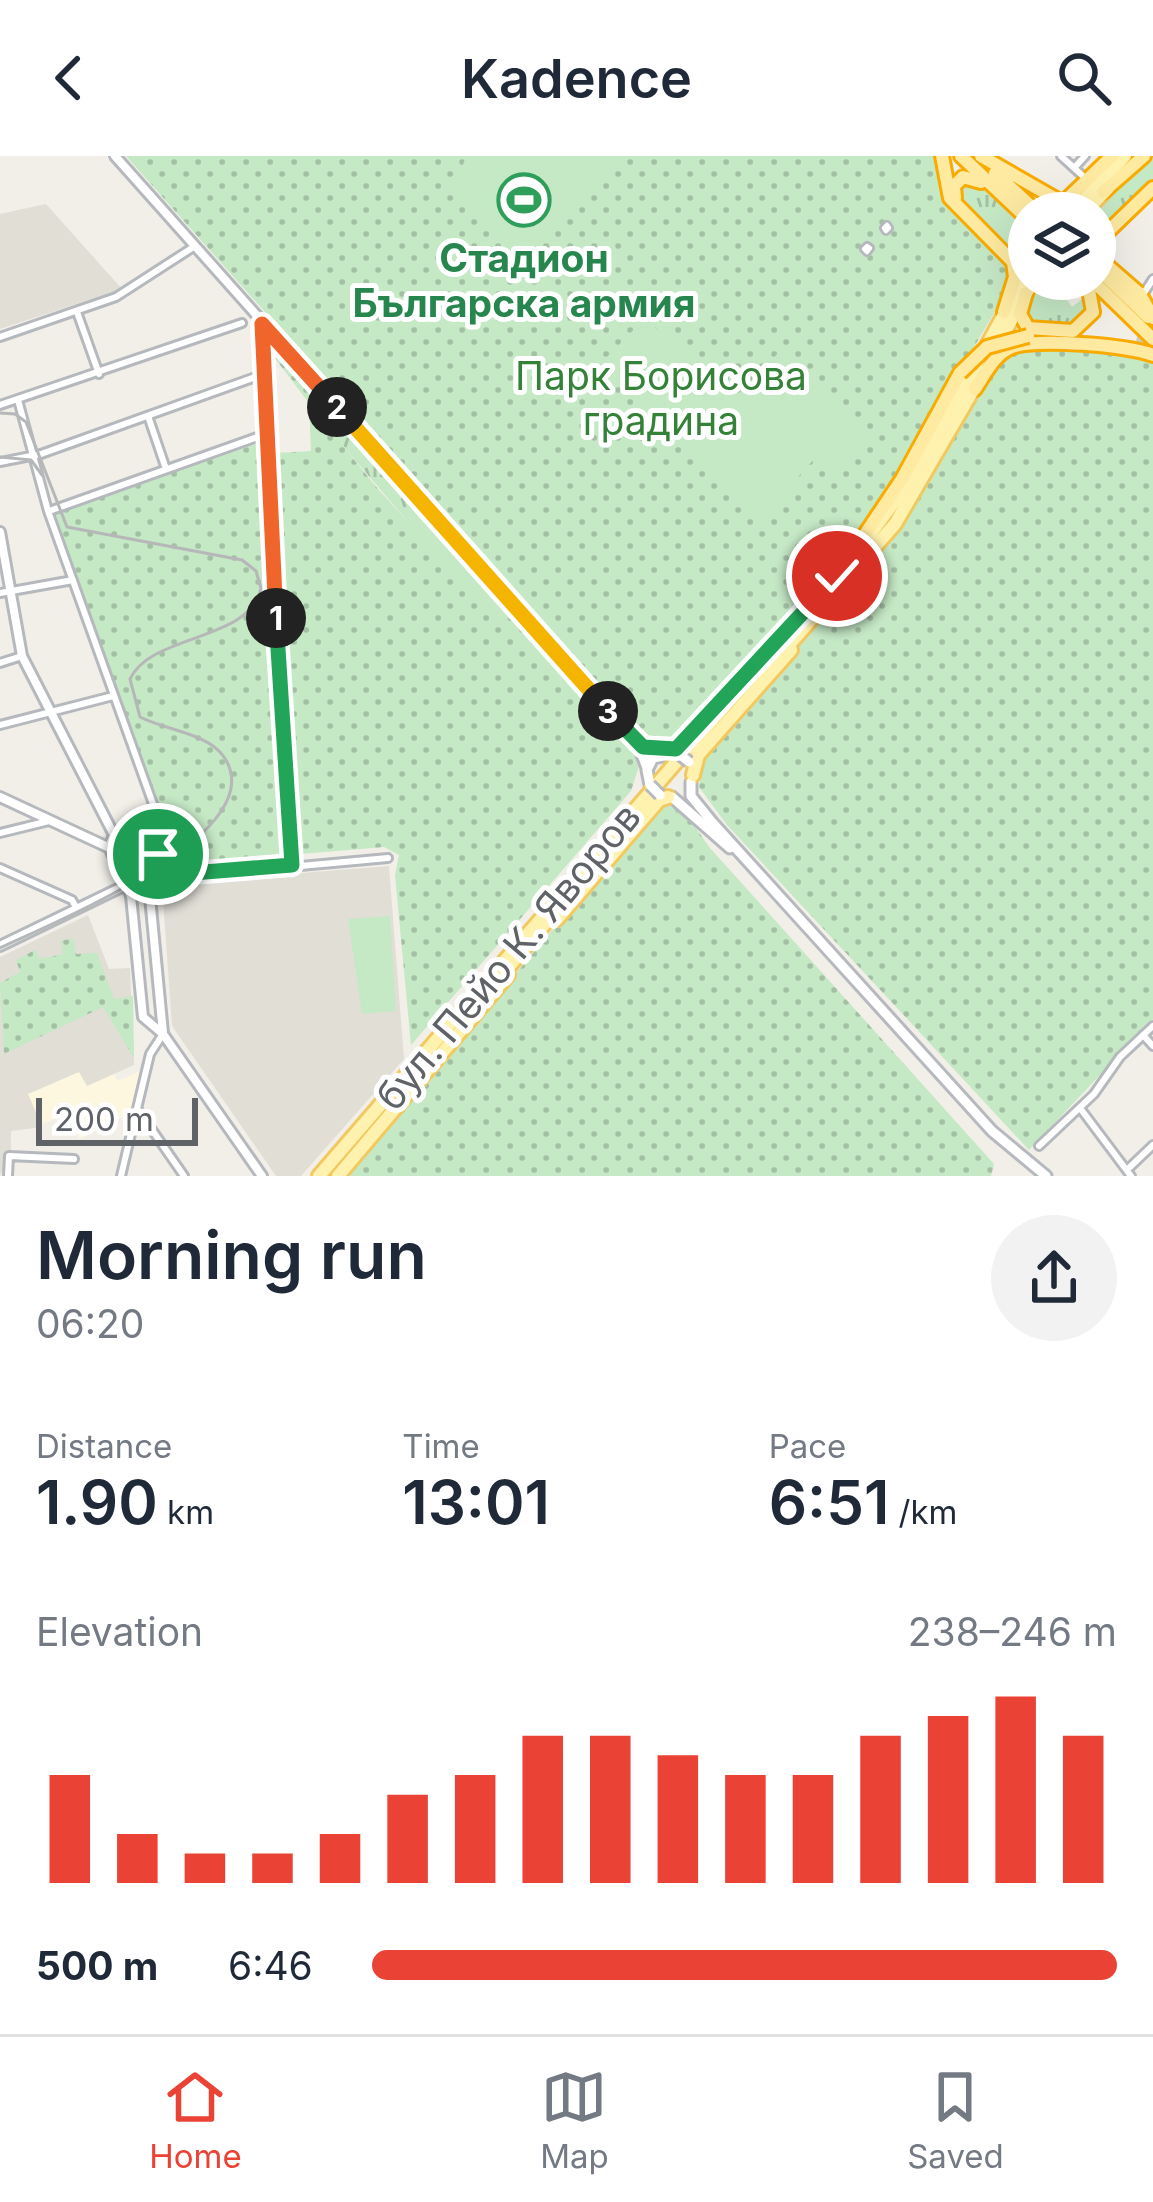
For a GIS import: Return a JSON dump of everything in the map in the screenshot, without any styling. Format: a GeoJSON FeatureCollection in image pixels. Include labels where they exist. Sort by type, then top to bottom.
{"type":"FeatureCollection","features":[{"type":"Feature","properties":{"kind":"highway"},"geometry":{"type":"LineString","coordinates":[[942,156],[946,190],[1003,249],[1015,273],[1004,312]]}},
{"type":"Feature","properties":{"kind":"highway"},"geometry":{"type":"LineString","coordinates":[[961,156],[1008,200]]}},
{"type":"Feature","properties":{"kind":"highway"},"geometry":{"type":"LineString","coordinates":[[979,156],[1064,203],[1112,156]]}},
{"type":"Feature","properties":{"kind":"highway"},"geometry":{"type":"LineString","coordinates":[[979,156],[1016,192]]}},
{"type":"Feature","properties":{"kind":"highway"},"geometry":{"type":"LineString","coordinates":[[1103,192],[1141,156]]}},
{"type":"Feature","properties":{"kind":"highway"},"geometry":{"type":"LineString","coordinates":[[962,209],[953,190],[966,176],[1008,200]]}},
{"type":"Feature","properties":{"kind":"highway"},"geometry":{"type":"LineString","coordinates":[[1116,225],[1153,188]]}},
{"type":"Feature","properties":{"kind":"highway"},"geometry":{"type":"LineString","coordinates":[[1003,249],[1008,251]]}},
{"type":"Feature","properties":{"kind":"highway"},"geometry":{"type":"LineString","coordinates":[[1116,275],[1140,294],[1153,320]]}},
{"type":"Feature","properties":{"kind":"highway"},"geometry":{"type":"LineString","coordinates":[[1116,280],[1153,320]]}},
{"type":"Feature","properties":{"kind":"highway"},"geometry":{"type":"LineString","coordinates":[[1024,300],[1020,314],[1028,328],[1073,331],[1088,321],[1093,300]]}},
{"type":"Feature","properties":{"kind":"highway"},"geometry":{"type":"LineString","coordinates":[[1111,300],[1153,339]]}},
{"type":"Feature","properties":{"kind":"highway"},"geometry":{"type":"LineString","coordinates":[[837,576],[902,479],[960,373],[993,344],[1028,336],[1136,342]]}},
{"type":"Feature","properties":{"kind":"highway"},"geometry":{"type":"LineString","coordinates":[[975,389],[996,358],[1018,345],[1126,348],[1153,355]]}},
{"type":"Feature","properties":{"kind":"main road"},"geometry":{"type":"LineString","coordinates":[[1093,192],[1125,156]]}},
{"type":"Feature","properties":{"kind":"main road","name":"бул. Пейо К. Яворов"},"geometry":{"type":"LineString","coordinates":[[814,611],[922,464],[1011,300]]}},
{"type":"Feature","properties":{"kind":"main road","name":"бул. Пейо К. Яворов"},"geometry":{"type":"LineString","coordinates":[[320,1176],[913,499],[1022,300]]}},
{"type":"Feature","properties":{"kind":"main road"},"geometry":{"type":"LineString","coordinates":[[309,1176],[495,965],[648,777],[814,611]]}},
{"type":"Feature","properties":{"kind":"main road"},"geometry":{"type":"LineString","coordinates":[[338,1176],[658,801],[691,773],[698,754],[814,611]]}},
{"type":"Feature","properties":{"kind":"main road"},"geometry":{"type":"LineString","coordinates":[[671,752],[691,773],[695,802],[992,1131],[1046,1176]]}},
{"type":"Feature","properties":{"kind":"main road"},"geometry":{"type":"LineString","coordinates":[[648,777],[754,867]]}},
{"type":"Feature","properties":{"kind":"main road"},"geometry":{"type":"LineString","coordinates":[[415,1088],[495,965]]}},
{"type":"Feature","properties":{"kind":"main road"},"geometry":{"type":"LineString","coordinates":[[399,1072],[508,976]]}},
{"type":"Feature","properties":{"kind":"main road","name":"бул. Пейо К. Яворов"},"geometry":{"type":"LineString","coordinates":[[329,1176],[350,1146]]}},
{"type":"Feature","properties":{"kind":"street"},"geometry":{"type":"LineString","coordinates":[[115,156],[637,743],[648,777]]}},
{"type":"Feature","properties":{"kind":"street"},"geometry":{"type":"LineString","coordinates":[[1061,156],[1084,177]]}},
{"type":"Feature","properties":{"kind":"street"},"geometry":{"type":"LineString","coordinates":[[1074,168],[1085,156]]}},
{"type":"Feature","properties":{"kind":"street"},"geometry":{"type":"LineString","coordinates":[[0,337],[77,312],[142,283],[195,246]]}},
{"type":"Feature","properties":{"kind":"street"},"geometry":{"type":"LineString","coordinates":[[1153,279],[1140,294],[1153,306]]}},
{"type":"Feature","properties":{"kind":"street"},"geometry":{"type":"LineString","coordinates":[[77,312],[99,374]]}},
{"type":"Feature","properties":{"kind":"street"},"geometry":{"type":"LineString","coordinates":[[0,405],[242,323]]}},
{"type":"Feature","properties":{"kind":"street"},"geometry":{"type":"LineString","coordinates":[[262,324],[261,375],[292,865]]}},
{"type":"Feature","properties":{"kind":"street"},"geometry":{"type":"LineString","coordinates":[[0,462],[35,455],[261,375]]}},
{"type":"Feature","properties":{"kind":"street"},"geometry":{"type":"LineString","coordinates":[[18,400],[73,580],[158,818],[155,876]]}},
{"type":"Feature","properties":{"kind":"street"},"geometry":{"type":"LineString","coordinates":[[148,416],[166,469]]}},
{"type":"Feature","properties":{"kind":"street"},"geometry":{"type":"LineString","coordinates":[[52,510],[265,434]]}},
{"type":"Feature","properties":{"kind":"street"},"geometry":{"type":"LineString","coordinates":[[0,532],[5,592],[22,656],[114,836],[109,847]]}},
{"type":"Feature","properties":{"kind":"street"},"geometry":{"type":"LineString","coordinates":[[5,592],[73,580]]}},
{"type":"Feature","properties":{"kind":"street"},"geometry":{"type":"LineString","coordinates":[[0,663],[22,656]]}},
{"type":"Feature","properties":{"kind":"street"},"geometry":{"type":"LineString","coordinates":[[0,725],[114,695]]}},
{"type":"Feature","properties":{"kind":"street"},"geometry":{"type":"LineString","coordinates":[[637,743],[671,752]]}},
{"type":"Feature","properties":{"kind":"street"},"geometry":{"type":"LineString","coordinates":[[0,797],[109,847],[132,883],[150,897],[163,1034],[150,1054],[121,1176]]}},
{"type":"Feature","properties":{"kind":"street"},"geometry":{"type":"LineString","coordinates":[[0,833],[51,821]]}},
{"type":"Feature","properties":{"kind":"street"},"geometry":{"type":"LineString","coordinates":[[0,946],[155,876],[388,857]]}},
{"type":"Feature","properties":{"kind":"street"},"geometry":{"type":"LineString","coordinates":[[0,872],[72,900],[77,908]]}},
{"type":"Feature","properties":{"kind":"street"},"geometry":{"type":"LineString","coordinates":[[132,883],[143,1018],[163,1034],[262,1176]]}},
{"type":"Feature","properties":{"kind":"street"},"geometry":{"type":"LineString","coordinates":[[1039,1146],[1153,1026]]}},
{"type":"Feature","properties":{"kind":"street"},"geometry":{"type":"LineString","coordinates":[[1143,1035],[1153,1046]]}},
{"type":"Feature","properties":{"kind":"street"},"geometry":{"type":"LineString","coordinates":[[1079,1108],[1130,1172],[1153,1145]]}},
{"type":"Feature","properties":{"kind":"street"},"geometry":{"type":"LineString","coordinates":[[139,1111],[183,1175]]}},
{"type":"Feature","properties":{"kind":"street"},"geometry":{"type":"LineString","coordinates":[[8,1176],[9,1156],[74,1159]]}},
{"type":"Feature","properties":{"kind":"shaded area"},"geometry":{"type":"Polygon","coordinates":[[[46,204],[122,289],[0,329],[0,214],[46,204]]]}},
{"type":"Feature","properties":{"kind":"shaded area"},"geometry":{"type":"Polygon","coordinates":[[[389,866],[404,1059],[301,1176],[276,1176],[172,1026],[162,884],[389,866]]]}},
{"type":"Feature","properties":{"kind":"shaded area"},"geometry":{"type":"Polygon","coordinates":[[[88,915],[109,969],[130,968],[134,1065],[87,1086],[79,1072],[28,1094],[42,1127],[11,1131],[11,1151],[0,1176],[0,957],[88,915]]]}},
{"type":"Feature","properties":{"kind":"shaded area"},"geometry":{"type":"Polygon","coordinates":[[[80,1071],[87,1086],[114,1074],[118,1081],[140,1071],[133,1111],[80,1139],[66,1114],[41,1125],[28,1094],[80,1071]]]}},
{"type":"Feature","properties":{"kind":"green space","name":"Парк Борисова градина"},"geometry":{"type":"Polygon","coordinates":[[[126,156],[936,156],[940,190],[1006,258],[1008,289],[894,484],[834,567],[680,737],[662,740],[648,735],[621,712],[126,156]]]}},
{"type":"Feature","properties":{"kind":"green space","name":"Стадион Българска армия"},"geometry":{"type":"Polygon","coordinates":[[[466,156],[613,156],[608,174],[526,250],[516,247],[461,194],[457,182],[466,156]]]}},
{"type":"Feature","properties":{"kind":"green space"},"geometry":{"type":"Polygon","coordinates":[[[1153,156],[1153,183],[1116,218],[1116,192],[1111,192],[1153,156]]]}},
{"type":"Feature","properties":{"kind":"green space"},"geometry":{"type":"Polygon","coordinates":[[[962,181],[977,181],[1008,211],[1008,246],[975,218],[957,187],[962,181]]]}},
{"type":"Feature","properties":{"kind":"green space"},"geometry":{"type":"Polygon","coordinates":[[[1030,300],[1067,300],[1072,307],[1090,300],[1090,311],[1075,327],[1035,328],[1023,312],[1030,300]]]}},
{"type":"Feature","properties":{"kind":"green space"},"geometry":{"type":"Polygon","coordinates":[[[645,318],[734,400],[781,350],[872,434],[832,470],[817,456],[762,517],[598,366],[645,318]]]}},
{"type":"Feature","properties":{"kind":"green space"},"geometry":{"type":"Polygon","coordinates":[[[270,346],[340,421],[343,446],[378,489],[496,618],[518,619],[633,747],[639,766],[631,791],[411,1045],[395,875],[399,855],[384,847],[301,854],[275,453],[311,451],[309,403],[274,357],[268,358],[270,346]]]}},
{"type":"Feature","properties":{"kind":"green space"},"geometry":{"type":"Polygon","coordinates":[[[1025,347],[1133,352],[1153,358],[1153,1019],[1029,1150],[727,825],[699,787],[703,761],[919,497],[1000,358],[1025,347]]]}},
{"type":"Feature","properties":{"kind":"green space"},"geometry":{"type":"Polygon","coordinates":[[[340,421],[518,619],[507,637],[343,446],[340,421]]]}},
{"type":"Feature","properties":{"kind":"green space"},"geometry":{"type":"Polygon","coordinates":[[[256,444],[284,859],[167,866],[160,861],[163,818],[52,512],[256,444]]]}},
{"type":"Feature","properties":{"kind":"green space"},"geometry":{"type":"Polygon","coordinates":[[[660,806],[685,813],[710,848],[994,1164],[991,1176],[345,1176],[619,851],[660,806]]]}},
{"type":"Feature","properties":{"kind":"green space"},"geometry":{"type":"Polygon","coordinates":[[[390,916],[396,1011],[362,1014],[348,919],[390,916]]]}},
{"type":"Feature","properties":{"kind":"green space"},"geometry":{"type":"Polygon","coordinates":[[[73,938],[76,954],[97,953],[114,999],[133,996],[134,1058],[103,1007],[4,1054],[0,983],[20,972],[16,960],[35,950],[40,959],[63,954],[61,941],[73,938]]]}},
{"type":"Feature","properties":{"kind":"tunnel"},"geometry":{"type":"LineString","coordinates":[[1136,342],[1153,345]]}},
{"type":"Feature","properties":{"kind":"tram line"},"geometry":{"type":"LineString","coordinates":[[0,413],[15,414],[26,422],[67,527],[242,560],[256,571],[261,588],[253,606],[239,619],[158,653],[130,679],[140,717],[208,742],[224,757],[231,786],[218,816],[149,873],[0,948]]}},
{"type":"Feature","properties":{"kind":"tram line"},"geometry":{"type":"LineString","coordinates":[[0,457],[31,460],[42,475]]}},
{"type":"Feature","properties":{"kind":"place","name":"Стадион Българска армия"},"geometry":{"type":"Point","coordinates":[524,200]}},
{"type":"Feature","properties":{"kind":"route"},"geometry":{"type":"LineString","coordinates":[[158,854],[155,876],[292,865],[261,375],[262,324],[623,728],[654,752],[680,747],[837,576]]}}]}
